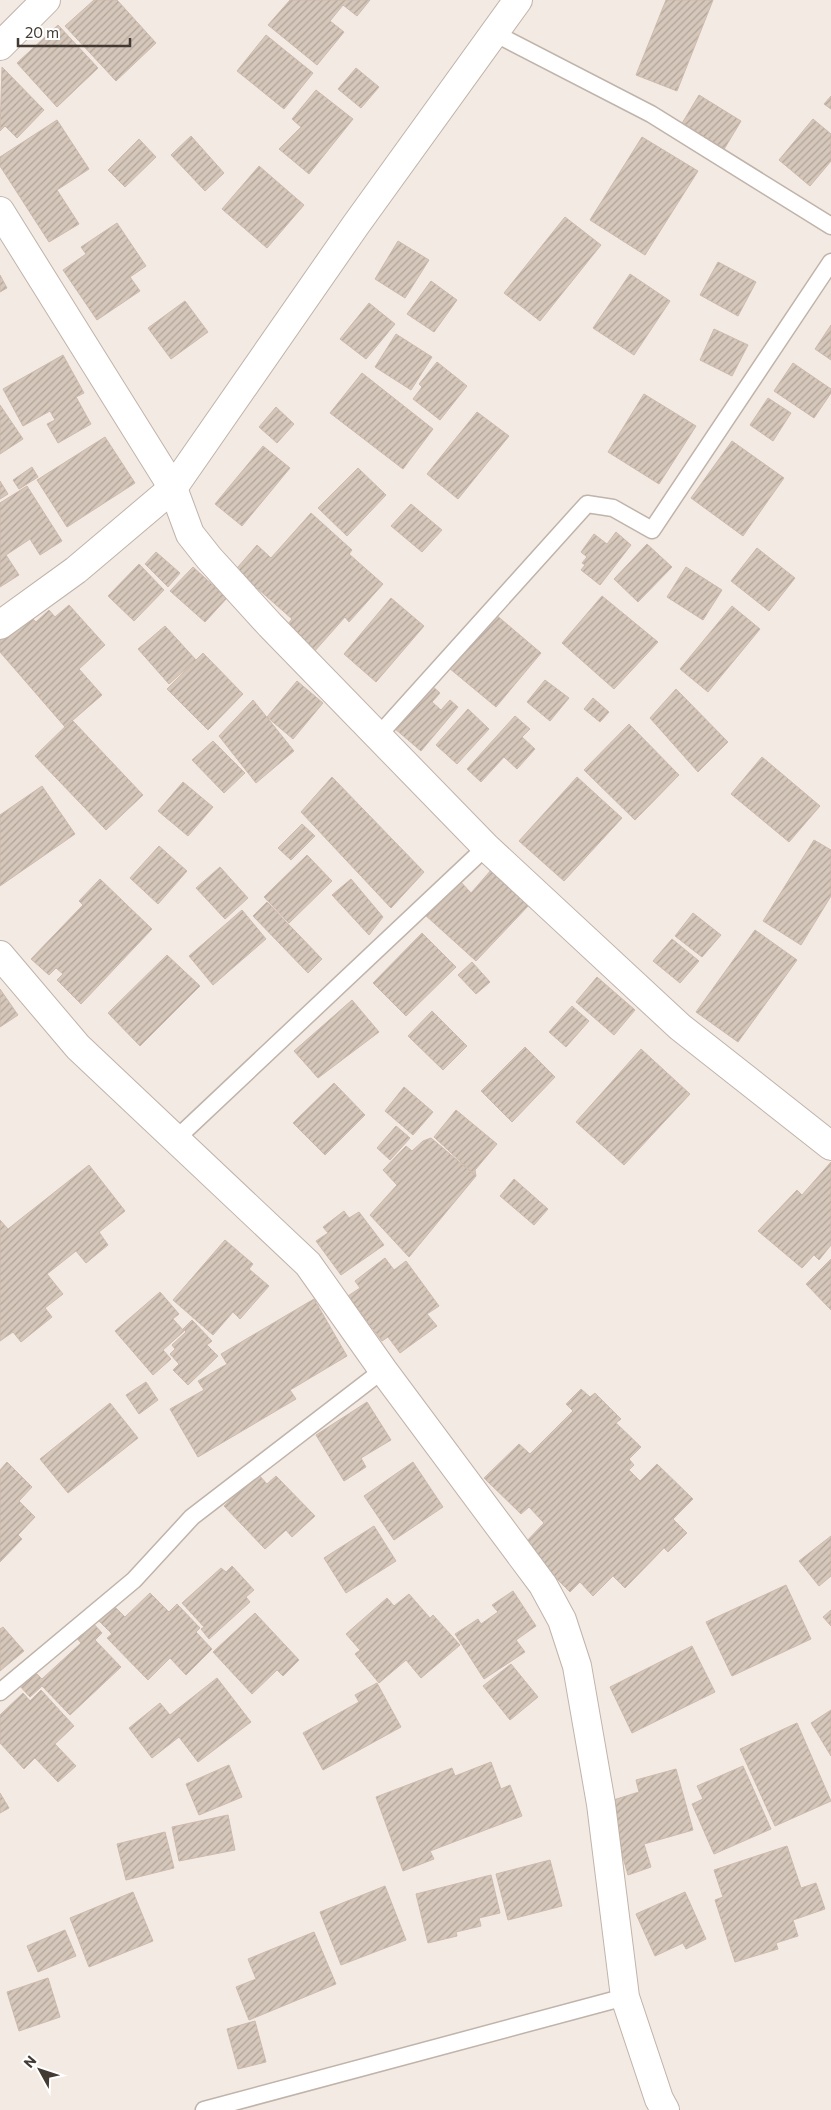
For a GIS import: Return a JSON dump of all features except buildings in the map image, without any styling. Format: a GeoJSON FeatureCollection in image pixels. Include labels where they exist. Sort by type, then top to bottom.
{"type":"FeatureCollection","features":[{"type":"Feature","properties":{"kind":"street"},"geometry":{"type":"LineString","coordinates":[[0,46],[46,0]]}},
{"type":"Feature","properties":{"kind":"street"},"geometry":{"type":"LineString","coordinates":[[0,625],[76,570],[173,488],[355,226],[518,0]]}},
{"type":"Feature","properties":{"kind":"street"},"geometry":{"type":"LineString","coordinates":[[0,211],[173,488],[190,534],[209,558],[377,737],[486,847],[680,1027],[831,1146]]}},
{"type":"Feature","properties":{"kind":"street"},"geometry":{"type":"LineString","coordinates":[[0,955],[78,1046],[308,1264],[383,1370],[543,1584],[562,1620],[577,1666],[601,1804],[625,1997],[659,2099],[665,2110]]}},
{"type":"Feature","properties":{"kind":"lane"},"geometry":{"type":"LineString","coordinates":[[494,33],[651,114],[831,226]]}},
{"type":"Feature","properties":{"kind":"lane"},"geometry":{"type":"LineString","coordinates":[[377,737],[587,504],[613,508],[652,530],[831,262]]}},
{"type":"Feature","properties":{"kind":"lane"},"geometry":{"type":"LineString","coordinates":[[176,1139],[486,847]]}},
{"type":"Feature","properties":{"kind":"lane"},"geometry":{"type":"LineString","coordinates":[[0,1692],[134,1580],[192,1517],[383,1370]]}},
{"type":"Feature","properties":{"kind":"lane"},"geometry":{"type":"LineString","coordinates":[[204,2110],[625,1997]]}}]}
